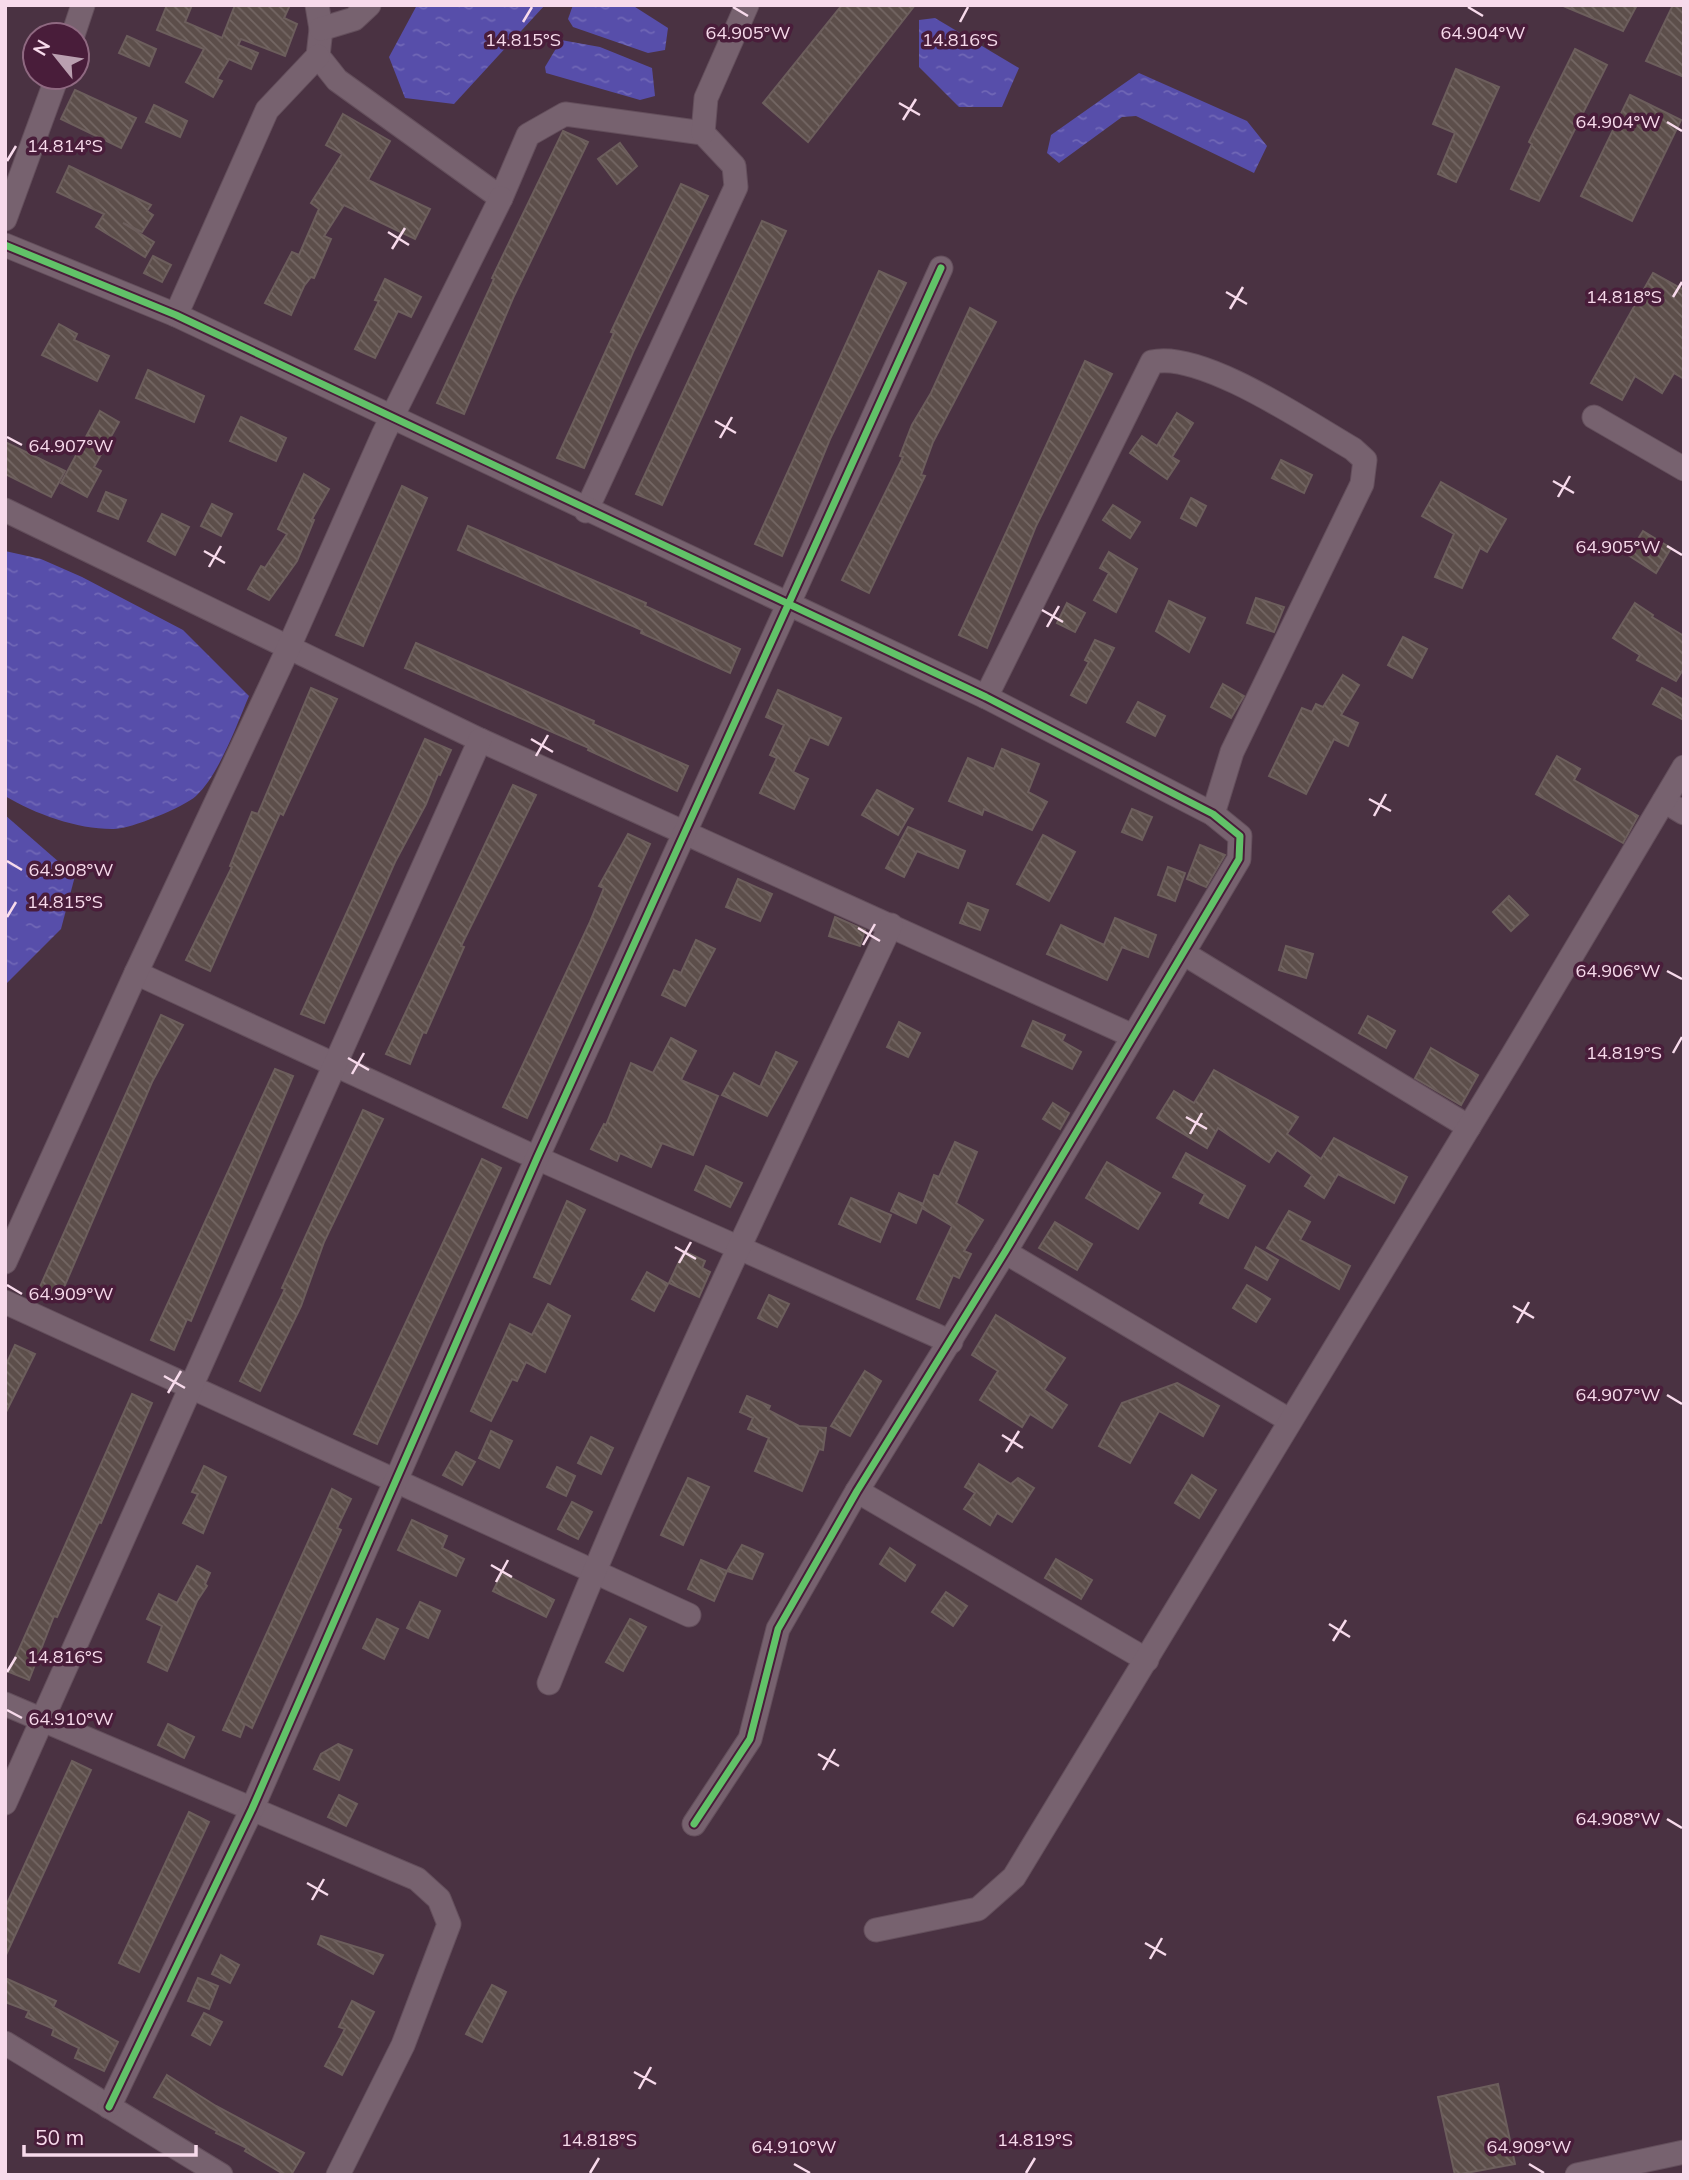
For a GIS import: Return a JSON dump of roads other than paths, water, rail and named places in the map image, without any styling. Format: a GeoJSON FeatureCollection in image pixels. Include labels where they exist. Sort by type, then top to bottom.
{"type":"FeatureCollection","features":[{"type":"Feature","properties":{"kind":"street"},"geometry":{"type":"LineString","coordinates":[[176,315],[267,110],[318,56],[321,29],[317,5]]}},
{"type":"Feature","properties":{"kind":"street"},"geometry":{"type":"LineString","coordinates":[[321,29],[354,19],[369,5]]}},
{"type":"Feature","properties":{"kind":"street"},"geometry":{"type":"LineString","coordinates":[[704,133],[706,98],[747,5]]}},
{"type":"Feature","properties":{"kind":"street"},"geometry":{"type":"LineString","coordinates":[[318,56],[337,80],[501,198]]}},
{"type":"Feature","properties":{"kind":"street"},"geometry":{"type":"LineString","coordinates":[[5,219],[52,91]]}},
{"type":"Feature","properties":{"kind":"street"},"geometry":{"type":"LineString","coordinates":[[5,1262],[136,973],[393,420],[501,198],[528,135],[565,114],[704,133],[734,166],[736,187],[586,510]]}},
{"type":"Feature","properties":{"kind":"street"},"geometry":{"type":"LineString","coordinates":[[5,246],[176,315],[393,420],[986,697],[1213,814],[1240,836],[1239,859],[951,1342],[857,1491],[778,1629],[750,1739],[694,1824]]}},
{"type":"Feature","properties":{"kind":"street"},"geometry":{"type":"LineString","coordinates":[[109,2107],[252,1810],[537,1158],[686,835],[786,604],[940,268]]}},
{"type":"Feature","properties":{"kind":"street"},"geometry":{"type":"LineString","coordinates":[[986,697],[1152,362],[1167,358],[1208,368],[1353,449],[1365,460],[1362,484],[1232,752],[1213,814]]}},
{"type":"Feature","properties":{"kind":"street"},"geometry":{"type":"LineString","coordinates":[[1594,417],[1684,469]]}},
{"type":"Feature","properties":{"kind":"street"},"geometry":{"type":"LineString","coordinates":[[5,510],[480,740],[1133,1036]]}},
{"type":"Feature","properties":{"kind":"street"},"geometry":{"type":"LineString","coordinates":[[5,1803],[480,740]]}},
{"type":"Feature","properties":{"kind":"street"},"geometry":{"type":"LineString","coordinates":[[876,1930],[978,1909],[992,1900],[1014,1877],[1684,767]]}},
{"type":"Feature","properties":{"kind":"street"},"geometry":{"type":"LineString","coordinates":[[1664,801],[1684,813]]}},
{"type":"Feature","properties":{"kind":"street"},"geometry":{"type":"LineString","coordinates":[[549,1683],[593,1572],[738,1248],[891,925]]}},
{"type":"Feature","properties":{"kind":"street"},"geometry":{"type":"LineString","coordinates":[[1183,953],[1469,1127]]}},
{"type":"Feature","properties":{"kind":"street"},"geometry":{"type":"LineString","coordinates":[[136,973],[537,1158],[951,1342]]}},
{"type":"Feature","properties":{"kind":"street"},"geometry":{"type":"LineString","coordinates":[[1005,1252],[1290,1420]]}},
{"type":"Feature","properties":{"kind":"street"},"geometry":{"type":"LineString","coordinates":[[5,1302],[689,1615]]}},
{"type":"Feature","properties":{"kind":"street"},"geometry":{"type":"LineString","coordinates":[[857,1491],[1147,1660]]}},
{"type":"Feature","properties":{"kind":"street"},"geometry":{"type":"LineString","coordinates":[[5,1704],[417,1880],[439,1899],[449,1924],[402,2045],[338,2175]]}},
{"type":"Feature","properties":{"kind":"street"},"geometry":{"type":"LineString","coordinates":[[5,2043],[221,2175]]}},
{"type":"Feature","properties":{"kind":"street"},"geometry":{"type":"LineString","coordinates":[[1577,2175],[1684,2152]]}},
{"type":"Feature","properties":{"kind":"water"},"geometry":{"type":"Polygon","coordinates":[[[417,5],[545,5],[454,104],[405,98],[389,57],[417,5]]]}},
{"type":"Feature","properties":{"kind":"water"},"geometry":{"type":"Polygon","coordinates":[[[573,5],[632,5],[668,28],[665,50],[648,53],[573,27],[568,19],[573,5]]]}},
{"type":"Feature","properties":{"kind":"water"},"geometry":{"type":"Polygon","coordinates":[[[935,18],[1019,68],[1002,107],[959,107],[919,67],[919,20],[935,18]]]}},
{"type":"Feature","properties":{"kind":"water"},"geometry":{"type":"Polygon","coordinates":[[[561,40],[600,47],[652,68],[655,96],[640,100],[546,73],[545,67],[561,40]]]}},
{"type":"Feature","properties":{"kind":"water"},"geometry":{"type":"Polygon","coordinates":[[[1139,73],[1247,121],[1267,146],[1254,173],[1136,116],[1122,117],[1059,163],[1047,153],[1051,135],[1139,73]]]}},
{"type":"Feature","properties":{"kind":"water"},"geometry":{"type":"Polygon","coordinates":[[[5,551],[41,559],[82,577],[183,630],[249,696],[220,763],[196,796],[156,817],[131,826],[112,829],[57,819],[29,809],[5,796],[5,551]]]}},
{"type":"Feature","properties":{"kind":"water"},"geometry":{"type":"Polygon","coordinates":[[[5,815],[75,876],[61,929],[5,985],[5,815]]]}}]}
